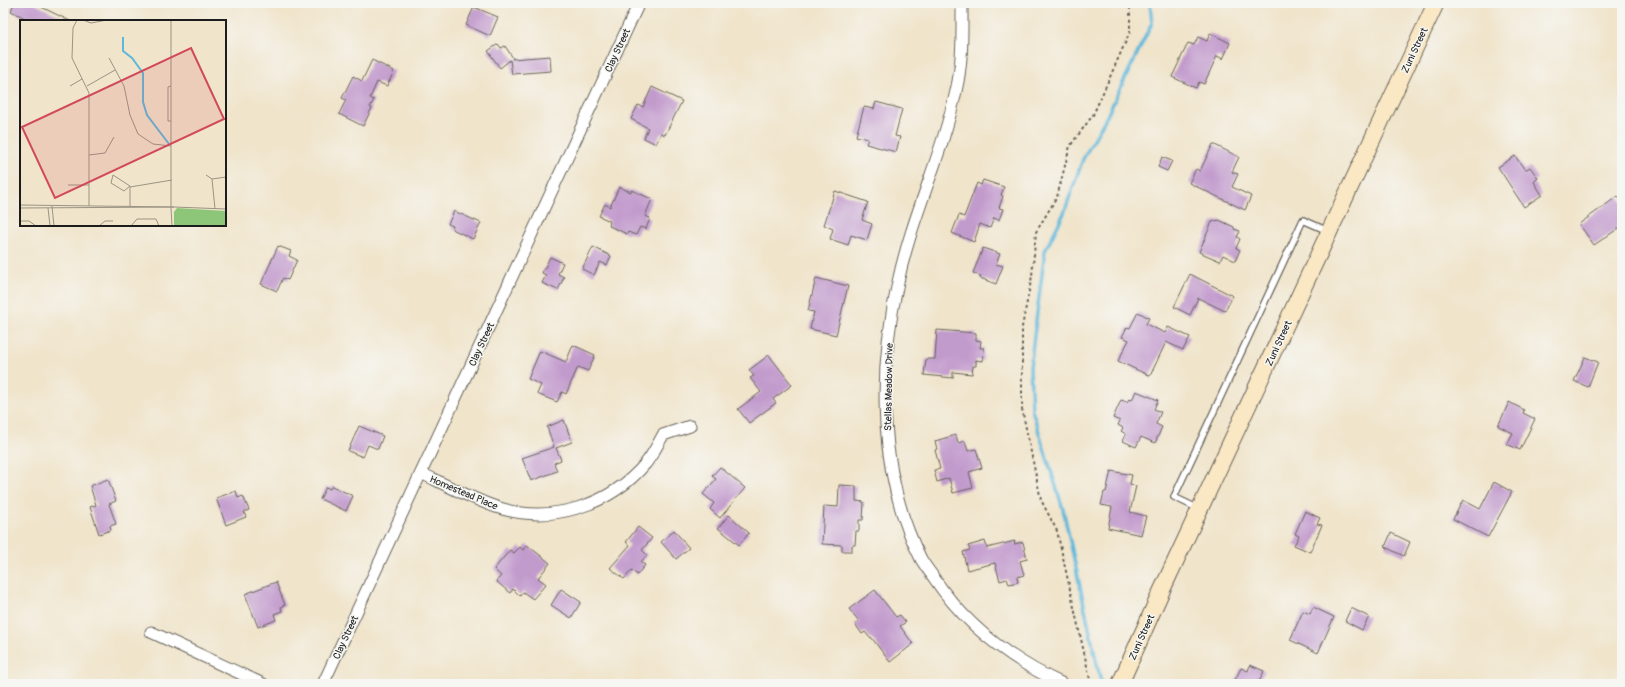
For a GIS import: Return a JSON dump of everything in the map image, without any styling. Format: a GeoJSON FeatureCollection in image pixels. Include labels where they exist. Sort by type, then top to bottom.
{"type":"FeatureCollection","features":[{"type":"Feature","properties":{"kind":"street","name":"Clay Street"},"geometry":{"type":"LineString","coordinates":[[323,684],[639,3]]}},
{"type":"Feature","properties":{"kind":"street","name":"Stellas Meadow Drive"},"geometry":{"type":"LineString","coordinates":[[962,3],[962,53],[957,90],[942,144],[908,244],[893,308],[886,365],[888,447],[897,495],[908,529],[922,560],[946,596],[974,626],[1012,656],[1063,684]]}},
{"type":"Feature","properties":{"kind":"street","name":"Zuni Street"},"geometry":{"type":"LineString","coordinates":[[1120,684],[1436,3]]}},
{"type":"Feature","properties":{"kind":"street","name":"Homestead Place"},"geometry":{"type":"LineString","coordinates":[[421,473],[497,507],[529,514],[562,512],[594,502],[618,489],[635,475],[646,463],[663,435],[690,426]]}},
{"type":"Feature","properties":{"kind":"street"},"geometry":{"type":"LineString","coordinates":[[151,632],[262,684]]}},
{"type":"Feature","properties":{"kind":"lane"},"geometry":{"type":"LineString","coordinates":[[1200,510],[1174,497],[1302,220],[1330,232]]}},
{"type":"Feature","properties":{"kind":"path"},"geometry":{"type":"LineString","coordinates":[[1091,684],[1057,531],[1041,500],[1022,409],[1022,327],[1032,276],[1036,232],[1057,197],[1070,146],[1094,115],[1130,32],[1130,3]]}},
{"type":"Feature","properties":{"kind":"building"},"geometry":{"type":"Polygon","coordinates":[[[14,3],[33,3],[68,20],[29,20],[11,11],[14,3]]]}},
{"type":"Feature","properties":{"kind":"building"},"geometry":{"type":"Polygon","coordinates":[[[474,7],[498,17],[490,36],[466,25],[474,7]]]}},
{"type":"Feature","properties":{"kind":"building"},"geometry":{"type":"Polygon","coordinates":[[[1210,33],[1230,43],[1223,59],[1217,56],[1204,84],[1199,82],[1196,88],[1172,77],[1188,43],[1194,45],[1198,37],[1207,41],[1210,33]]]}},
{"type":"Feature","properties":{"kind":"building"},"geometry":{"type":"Polygon","coordinates":[[[498,44],[501,48],[505,46],[513,58],[512,59],[550,56],[551,71],[512,74],[510,60],[500,68],[488,51],[498,44]]]}},
{"type":"Feature","properties":{"kind":"building"},"geometry":{"type":"Polygon","coordinates":[[[372,60],[394,71],[387,86],[377,82],[370,98],[374,100],[370,107],[372,108],[363,126],[339,114],[346,100],[342,98],[353,76],[362,81],[372,60]]]}},
{"type":"Feature","properties":{"kind":"building"},"geometry":{"type":"Polygon","coordinates":[[[652,87],[682,101],[665,135],[661,133],[656,144],[644,138],[648,128],[631,119],[638,105],[643,107],[652,87]]]}},
{"type":"Feature","properties":{"kind":"building"},"geometry":{"type":"Polygon","coordinates":[[[876,102],[902,109],[895,136],[900,137],[896,152],[866,144],[868,139],[856,136],[864,107],[874,109],[876,102]]]}},
{"type":"Feature","properties":{"kind":"building"},"geometry":{"type":"Polygon","coordinates":[[[1213,144],[1239,157],[1232,172],[1238,174],[1232,187],[1251,196],[1245,210],[1189,183],[1196,169],[1200,171],[1213,144]]]}},
{"type":"Feature","properties":{"kind":"building"},"geometry":{"type":"Polygon","coordinates":[[[1515,156],[1525,170],[1530,167],[1538,178],[1534,182],[1542,195],[1524,207],[1498,167],[1515,156]]]}},
{"type":"Feature","properties":{"kind":"building"},"geometry":{"type":"Polygon","coordinates":[[[1162,157],[1172,161],[1167,171],[1158,167],[1162,157]]]}},
{"type":"Feature","properties":{"kind":"building"},"geometry":{"type":"Polygon","coordinates":[[[983,180],[1004,187],[999,208],[1003,209],[999,220],[994,218],[990,228],[980,224],[974,242],[952,233],[959,215],[964,217],[977,183],[981,185],[983,180]]]}},
{"type":"Feature","properties":{"kind":"building"},"geometry":{"type":"Polygon","coordinates":[[[619,187],[631,192],[631,190],[652,199],[645,216],[650,218],[646,229],[640,227],[636,235],[628,232],[627,234],[609,226],[610,221],[599,216],[605,204],[610,207],[619,187]]]}},
{"type":"Feature","properties":{"kind":"building"},"geometry":{"type":"Polygon","coordinates":[[[835,191],[868,202],[862,220],[872,224],[867,240],[851,235],[848,245],[830,239],[833,229],[824,225],[835,191]]]}},
{"type":"Feature","properties":{"kind":"building"},"geometry":{"type":"Polygon","coordinates":[[[1618,196],[1622,202],[1622,226],[1594,245],[1579,224],[1618,196]]]}},
{"type":"Feature","properties":{"kind":"building"},"geometry":{"type":"Polygon","coordinates":[[[454,211],[481,223],[473,239],[452,229],[453,226],[448,224],[454,211]]]}},
{"type":"Feature","properties":{"kind":"building"},"geometry":{"type":"Polygon","coordinates":[[[1219,220],[1240,231],[1237,237],[1240,239],[1236,248],[1240,250],[1235,261],[1223,255],[1220,261],[1199,252],[1212,222],[1219,220]]]}},
{"type":"Feature","properties":{"kind":"building"},"geometry":{"type":"Polygon","coordinates":[[[278,246],[291,251],[289,256],[297,260],[288,280],[283,278],[277,291],[261,284],[278,246]]]}},
{"type":"Feature","properties":{"kind":"building"},"geometry":{"type":"Polygon","coordinates":[[[593,247],[611,256],[607,265],[600,262],[594,275],[582,269],[593,247]]]}},
{"type":"Feature","properties":{"kind":"building"},"geometry":{"type":"Polygon","coordinates":[[[983,248],[1000,254],[996,264],[1003,266],[996,284],[980,278],[981,276],[973,273],[983,248]]]}},
{"type":"Feature","properties":{"kind":"building"},"geometry":{"type":"Polygon","coordinates":[[[550,257],[563,263],[558,274],[564,277],[558,290],[542,283],[546,275],[542,273],[550,257]]]}},
{"type":"Feature","properties":{"kind":"building"},"geometry":{"type":"Polygon","coordinates":[[[1190,274],[1233,296],[1225,311],[1198,298],[1190,315],[1174,307],[1190,274]]]}},
{"type":"Feature","properties":{"kind":"building"},"geometry":{"type":"Polygon","coordinates":[[[816,278],[848,286],[836,335],[810,329],[814,312],[808,311],[816,278]]]}},
{"type":"Feature","properties":{"kind":"building"},"geometry":{"type":"Polygon","coordinates":[[[1138,312],[1149,318],[1146,324],[1165,333],[1168,327],[1190,337],[1183,350],[1166,342],[1150,376],[1118,361],[1129,340],[1122,337],[1127,327],[1130,328],[1138,312]]]}},
{"type":"Feature","properties":{"kind":"building"},"geometry":{"type":"Polygon","coordinates":[[[937,330],[976,333],[976,340],[981,341],[980,348],[984,348],[983,361],[976,360],[976,366],[973,366],[972,374],[953,372],[953,378],[924,375],[926,359],[935,359],[937,330]]]}},
{"type":"Feature","properties":{"kind":"building"},"geometry":{"type":"Polygon","coordinates":[[[573,345],[595,355],[588,371],[578,367],[566,394],[562,392],[557,402],[537,394],[541,385],[528,379],[540,351],[566,362],[573,345]]]}},
{"type":"Feature","properties":{"kind":"building"},"geometry":{"type":"Polygon","coordinates":[[[769,355],[792,385],[773,399],[776,403],[749,423],[738,409],[761,392],[750,378],[754,376],[749,370],[769,355]]]}},
{"type":"Feature","properties":{"kind":"building"},"geometry":{"type":"Polygon","coordinates":[[[1585,357],[1598,362],[1588,387],[1574,381],[1585,357]]]}},
{"type":"Feature","properties":{"kind":"building"},"geometry":{"type":"Polygon","coordinates":[[[1136,391],[1158,400],[1154,409],[1161,412],[1156,424],[1162,427],[1155,443],[1141,437],[1136,447],[1123,441],[1126,434],[1121,431],[1123,428],[1118,425],[1120,421],[1113,418],[1121,400],[1127,402],[1129,399],[1132,400],[1136,391]]]}},
{"type":"Feature","properties":{"kind":"building"},"geometry":{"type":"Polygon","coordinates":[[[1509,402],[1524,410],[1523,413],[1535,419],[1520,450],[1507,444],[1513,433],[1498,426],[1509,402]]]}},
{"type":"Feature","properties":{"kind":"building"},"geometry":{"type":"Polygon","coordinates":[[[564,420],[572,442],[556,448],[561,460],[554,463],[557,471],[531,481],[522,458],[554,447],[547,427],[564,420]]]}},
{"type":"Feature","properties":{"kind":"building"},"geometry":{"type":"Polygon","coordinates":[[[359,426],[383,436],[378,449],[368,445],[363,457],[348,451],[359,426]]]}},
{"type":"Feature","properties":{"kind":"building"},"geometry":{"type":"Polygon","coordinates":[[[956,435],[958,443],[965,441],[968,451],[976,449],[982,468],[969,472],[973,488],[953,493],[949,478],[937,482],[934,470],[940,469],[935,450],[937,449],[935,441],[956,435]]]}},
{"type":"Feature","properties":{"kind":"building"},"geometry":{"type":"Polygon","coordinates":[[[720,467],[745,488],[720,518],[710,509],[714,503],[703,494],[716,479],[712,476],[720,467]]]}},
{"type":"Feature","properties":{"kind":"building"},"geometry":{"type":"Polygon","coordinates":[[[1111,471],[1132,475],[1130,484],[1136,486],[1130,512],[1146,516],[1141,535],[1108,528],[1112,507],[1101,505],[1111,471]]]}},
{"type":"Feature","properties":{"kind":"building"},"geometry":{"type":"Polygon","coordinates":[[[108,479],[116,501],[109,504],[116,524],[110,526],[111,530],[99,534],[90,507],[96,505],[90,486],[108,479]]]}},
{"type":"Feature","properties":{"kind":"building"},"geometry":{"type":"Polygon","coordinates":[[[1494,482],[1512,492],[1488,537],[1453,519],[1463,500],[1480,509],[1494,482]]]}},
{"type":"Feature","properties":{"kind":"building"},"geometry":{"type":"Polygon","coordinates":[[[839,485],[856,486],[856,501],[864,502],[863,520],[859,520],[859,531],[856,531],[855,545],[852,545],[852,551],[842,551],[842,545],[822,544],[824,506],[838,507],[839,485]]]}},
{"type":"Feature","properties":{"kind":"building"},"geometry":{"type":"Polygon","coordinates":[[[332,486],[353,496],[346,511],[320,499],[326,487],[330,489],[332,486]]]}},
{"type":"Feature","properties":{"kind":"building"},"geometry":{"type":"Polygon","coordinates":[[[236,491],[238,498],[243,496],[249,510],[244,512],[246,517],[226,525],[216,498],[236,491]]]}},
{"type":"Feature","properties":{"kind":"building"},"geometry":{"type":"Polygon","coordinates":[[[1305,511],[1320,518],[1317,524],[1322,525],[1310,552],[1294,545],[1299,536],[1295,534],[1305,511]]]}},
{"type":"Feature","properties":{"kind":"building"},"geometry":{"type":"Polygon","coordinates":[[[729,515],[749,533],[739,545],[718,528],[729,515]]]}},
{"type":"Feature","properties":{"kind":"building"},"geometry":{"type":"Polygon","coordinates":[[[638,527],[652,538],[642,550],[647,555],[641,562],[645,565],[637,575],[632,570],[624,579],[610,568],[630,545],[626,542],[638,527]]]}},
{"type":"Feature","properties":{"kind":"building"},"geometry":{"type":"Polygon","coordinates":[[[674,530],[689,548],[676,559],[661,542],[674,530]]]}},
{"type":"Feature","properties":{"kind":"building"},"geometry":{"type":"Polygon","coordinates":[[[1391,533],[1410,542],[1404,556],[1385,547],[1391,533]]]}},
{"type":"Feature","properties":{"kind":"building"},"geometry":{"type":"Polygon","coordinates":[[[985,541],[987,548],[1015,541],[1014,544],[1023,542],[1027,559],[1020,561],[1024,575],[1017,577],[1018,582],[1009,584],[1007,579],[1000,581],[995,563],[967,570],[963,552],[970,550],[968,546],[985,541]]]}},
{"type":"Feature","properties":{"kind":"building"},"geometry":{"type":"Polygon","coordinates":[[[527,545],[550,563],[538,578],[546,584],[533,599],[523,592],[520,596],[513,589],[510,593],[496,581],[501,576],[494,569],[510,550],[514,553],[520,547],[523,550],[527,545]]]}},
{"type":"Feature","properties":{"kind":"building"},"geometry":{"type":"Polygon","coordinates":[[[276,582],[285,605],[281,607],[282,611],[274,614],[276,620],[258,627],[245,594],[276,582]]]}},
{"type":"Feature","properties":{"kind":"building"},"geometry":{"type":"Polygon","coordinates":[[[561,589],[581,602],[571,618],[551,605],[561,589]]]}},
{"type":"Feature","properties":{"kind":"building"},"geometry":{"type":"Polygon","coordinates":[[[875,590],[896,617],[900,615],[906,622],[900,626],[913,644],[890,662],[871,637],[870,638],[865,632],[862,634],[855,624],[859,621],[849,609],[875,590]]]}},
{"type":"Feature","properties":{"kind":"building"},"geometry":{"type":"Polygon","coordinates":[[[1313,607],[1334,617],[1318,653],[1290,640],[1303,611],[1310,614],[1313,607]]]}},
{"type":"Feature","properties":{"kind":"building"},"geometry":{"type":"Polygon","coordinates":[[[1351,608],[1369,617],[1362,630],[1345,621],[1351,608]]]}},
{"type":"Feature","properties":{"kind":"building"},"geometry":{"type":"Polygon","coordinates":[[[1250,665],[1264,671],[1258,684],[1233,684],[1241,668],[1248,671],[1250,665]]]}},
{"type":"Feature","properties":{"kind":"waterway"},"geometry":{"type":"LineString","coordinates":[[1101,682],[1063,509],[1032,410],[1030,367],[1045,251],[1064,213],[1083,159],[1107,116],[1152,23],[1150,3]]}}]}
